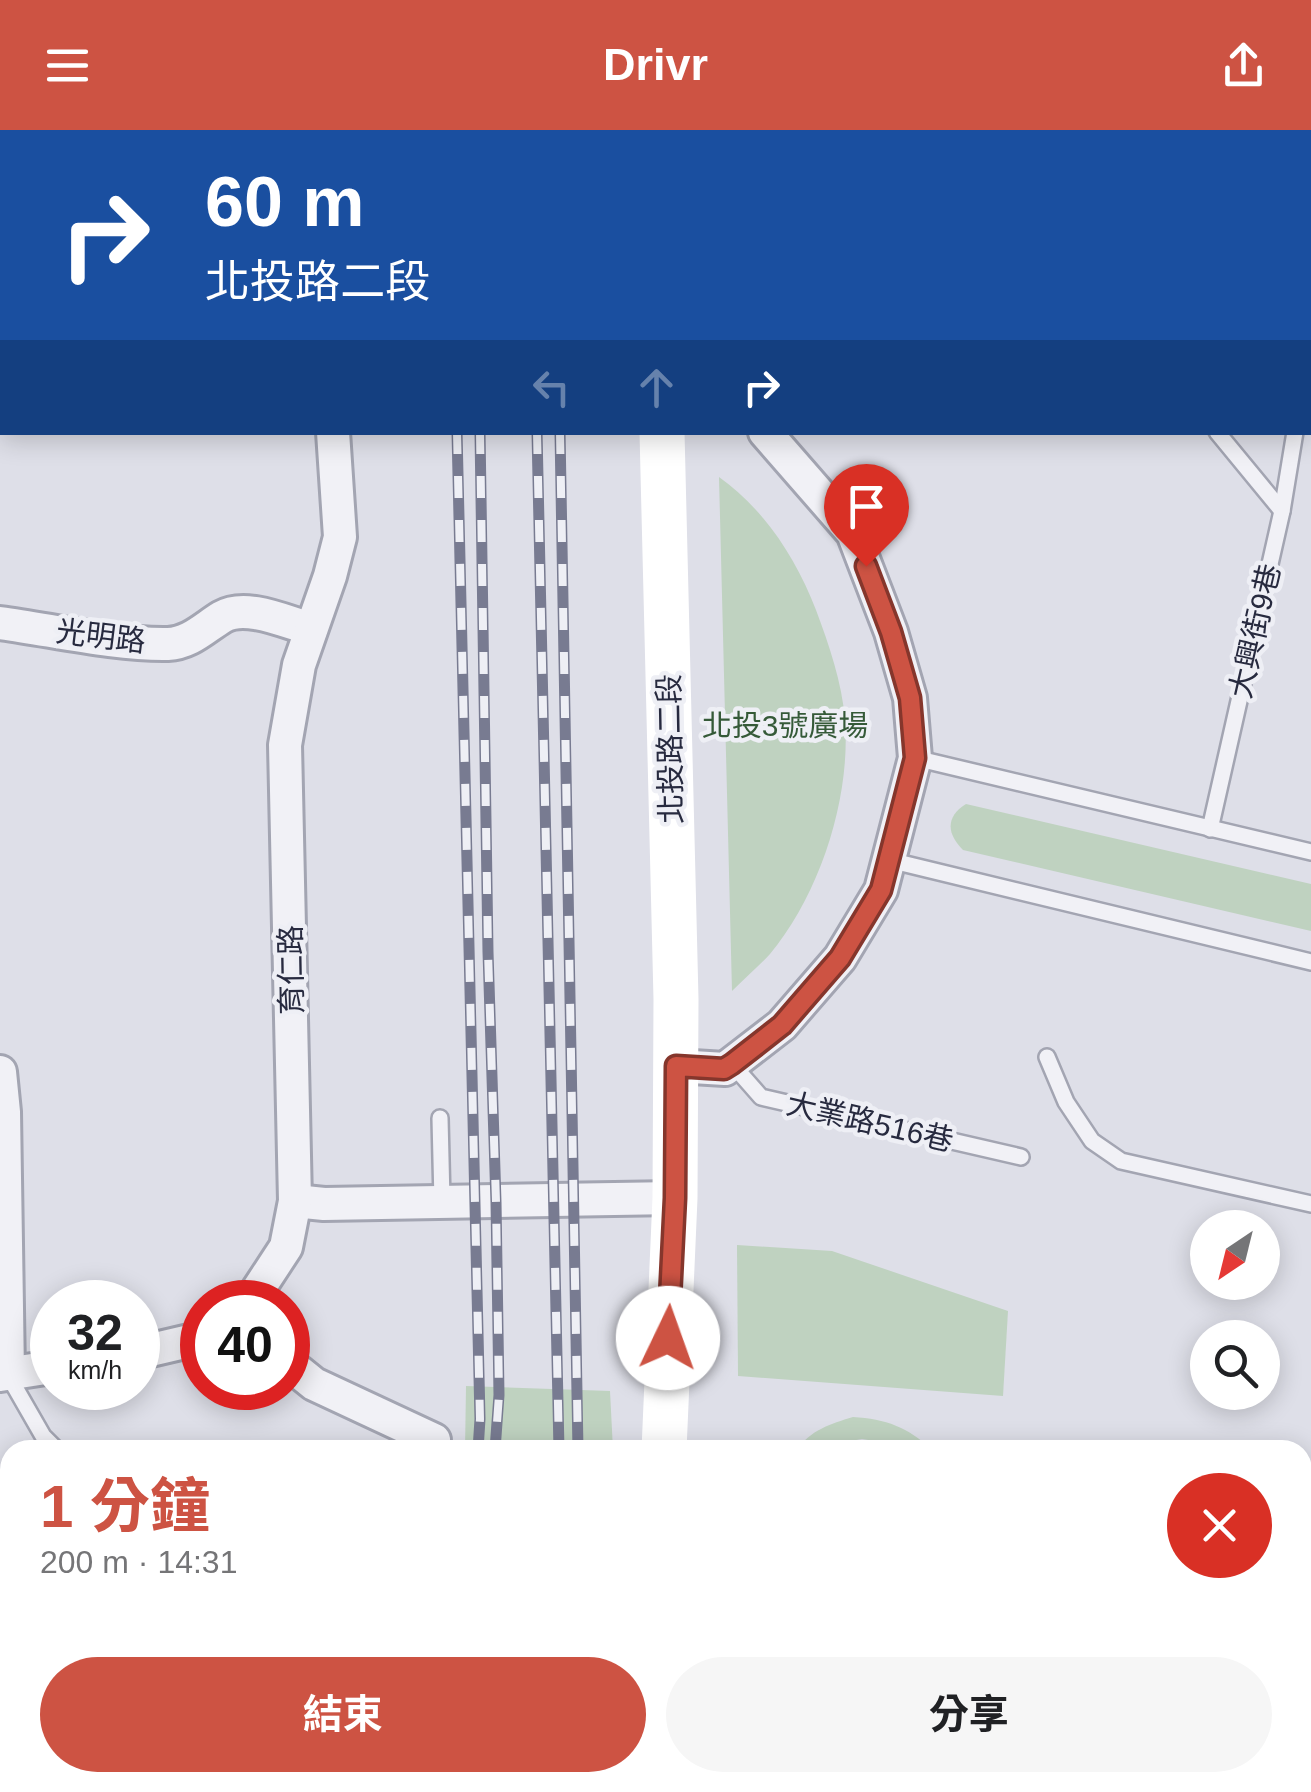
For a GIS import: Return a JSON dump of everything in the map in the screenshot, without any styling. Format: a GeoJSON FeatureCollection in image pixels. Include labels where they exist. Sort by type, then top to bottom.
{"type":"FeatureCollection","features":[{"type":"Feature","properties":{"kind":"street","name":"育仁路"},"geometry":{"type":"LineString","coordinates":[[264,1280],[286,1247],[295,1201],[286,745],[299,665],[340,538],[333,435]]}},
{"type":"Feature","properties":{"kind":"street","name":"北投路二段"},"geometry":{"type":"LineString","coordinates":[[662,435],[676,1066],[675,1198],[664,1440]]}},
{"type":"Feature","properties":{"kind":"street"},"geometry":{"type":"LineString","coordinates":[[676,1066],[724,1069],[732,1064],[782,1025],[840,958],[881,890],[915,758],[910,698],[891,632],[853,533],[767,435]]}},
{"type":"Feature","properties":{"kind":"street","name":"光明路"},"geometry":{"type":"LineString","coordinates":[[0,623],[140,644],[174,644],[201,633],[225,615],[248,612],[311,629]]}},
{"type":"Feature","properties":{"kind":"street"},"geometry":{"type":"LineString","coordinates":[[0,1072],[4,1112],[3,1378],[30,1372]]}},
{"type":"Feature","properties":{"kind":"street"},"geometry":{"type":"LineString","coordinates":[[295,1201],[324,1204],[675,1198]]}},
{"type":"Feature","properties":{"kind":"street"},"geometry":{"type":"LineString","coordinates":[[310,1381],[434,1440]]}},
{"type":"Feature","properties":{"kind":"lane"},"geometry":{"type":"LineString","coordinates":[[1219,435],[1282,511]]}},
{"type":"Feature","properties":{"kind":"lane","name":"大興街9巷"},"geometry":{"type":"LineString","coordinates":[[1210,830],[1282,511],[1294,435]]}},
{"type":"Feature","properties":{"kind":"lane"},"geometry":{"type":"LineString","coordinates":[[915,758],[1311,852]]}},
{"type":"Feature","properties":{"kind":"lane"},"geometry":{"type":"LineString","coordinates":[[889,860],[1311,962]]}},
{"type":"Feature","properties":{"kind":"lane"},"geometry":{"type":"LineString","coordinates":[[1047,1057],[1066,1102],[1092,1141],[1121,1161],[1311,1204]]}},
{"type":"Feature","properties":{"kind":"lane","name":"大業路516巷"},"geometry":{"type":"LineString","coordinates":[[732,1064],[762,1096],[1020,1157]]}},
{"type":"Feature","properties":{"kind":"lane"},"geometry":{"type":"LineString","coordinates":[[440,1118],[442,1202]]}},
{"type":"Feature","properties":{"kind":"lane"},"geometry":{"type":"LineString","coordinates":[[3,1378],[47,1440]]}},
{"type":"Feature","properties":{"kind":"green space","name":"北投3號廣場"},"geometry":{"type":"Polygon","coordinates":[[[719,477],[764,519],[799,572],[830,650],[841,692],[846,750],[837,812],[804,903],[770,954],[732,991],[719,477]]]}},
{"type":"Feature","properties":{"kind":"green space"},"geometry":{"type":"Polygon","coordinates":[[[966,804],[1311,884],[1311,931],[963,850],[951,826],[954,814],[966,804]]]}},
{"type":"Feature","properties":{"kind":"green space"},"geometry":{"type":"Polygon","coordinates":[[[737,1245],[832,1251],[1008,1311],[1003,1396],[738,1376],[737,1245]]]}},
{"type":"Feature","properties":{"kind":"green space"},"geometry":{"type":"Polygon","coordinates":[[[466,1386],[610,1391],[612,1440],[465,1440],[466,1386]]]}},
{"type":"Feature","properties":{"kind":"green space"},"geometry":{"type":"Polygon","coordinates":[[[853,1417],[876,1420],[920,1440],[806,1440],[829,1425],[853,1417]]]}},
{"type":"Feature","properties":{"kind":"railway"},"geometry":{"type":"LineString","coordinates":[[457,435],[479,1440]]}},
{"type":"Feature","properties":{"kind":"railway"},"geometry":{"type":"LineString","coordinates":[[480,435],[496,1202],[499,1395],[496,1440]]}},
{"type":"Feature","properties":{"kind":"railway"},"geometry":{"type":"LineString","coordinates":[[537,435],[559,1440]]}},
{"type":"Feature","properties":{"kind":"railway"},"geometry":{"type":"LineString","coordinates":[[560,435],[578,1440]]}},
{"type":"Feature","properties":{"kind":"route"},"geometry":{"type":"LineString","coordinates":[[668,1338],[676,1066],[724,1069],[732,1064],[782,1025],[840,958],[881,890],[915,758],[910,698],[866,566]]}}]}
